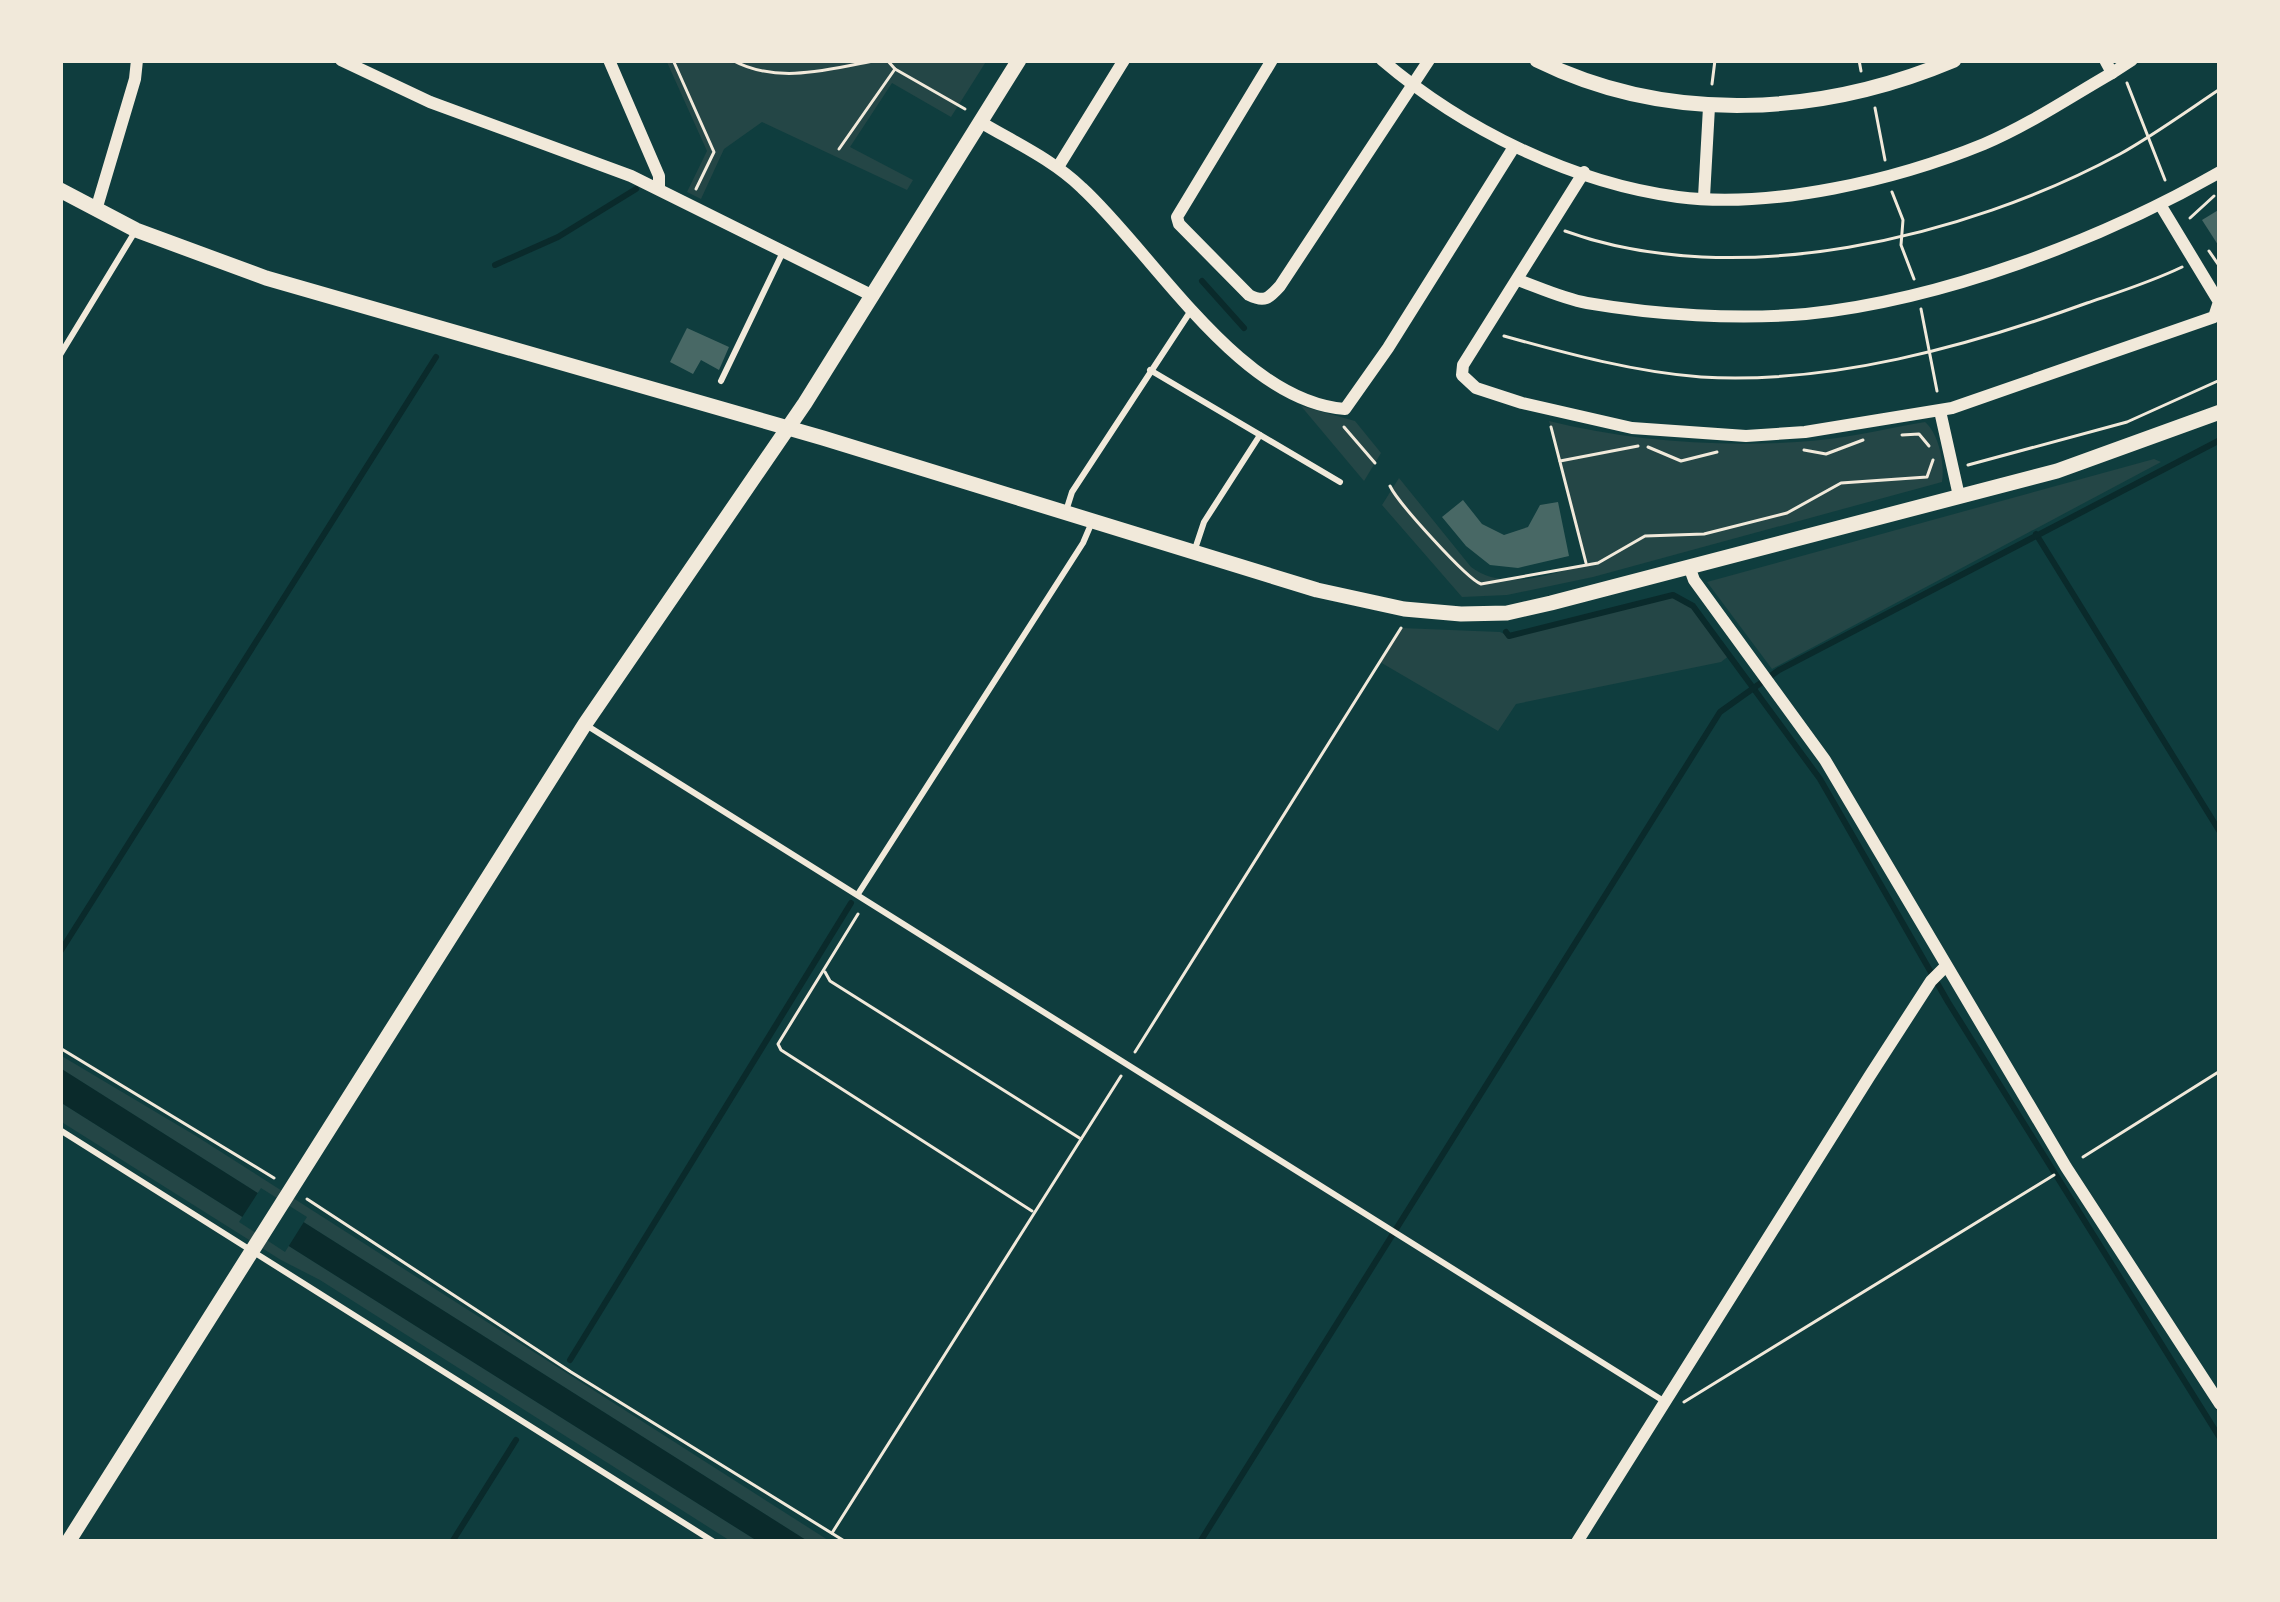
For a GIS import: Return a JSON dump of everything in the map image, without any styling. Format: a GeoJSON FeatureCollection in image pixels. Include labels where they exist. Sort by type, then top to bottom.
{"type":"FeatureCollection","features":[{"type":"Feature","properties":{"kind":"street"},"geometry":{"type":"LineString","coordinates":[[96,210],[137,60]]}},
{"type":"Feature","properties":{"kind":"street"},"geometry":{"type":"LineString","coordinates":[[341,60],[359,63],[430,102],[659,189],[874,296]]}},
{"type":"Feature","properties":{"kind":"street"},"geometry":{"type":"LineString","coordinates":[[609,60],[659,176],[659,189]]}},
{"type":"Feature","properties":{"kind":"street"},"geometry":{"type":"LineString","coordinates":[[68,1542],[585,724],[874,296],[1019,60]]}},
{"type":"Feature","properties":{"kind":"street"},"geometry":{"type":"LineString","coordinates":[[1058,167],[1124,60]]}},
{"type":"Feature","properties":{"kind":"street"},"geometry":{"type":"LineString","coordinates":[[1272,60],[1177,217],[1249,296],[1259,301],[1268,299],[1280,286],[1429,60]]}},
{"type":"Feature","properties":{"kind":"street"},"geometry":{"type":"LineString","coordinates":[[1382,60],[1411,85],[1514,148],[1680,197],[1776,196],[1888,176],[1987,143],[2108,66],[2132,60]]}},
{"type":"Feature","properties":{"kind":"street"},"geometry":{"type":"LineString","coordinates":[[1537,60],[1603,86],[1710,99],[1801,103],[1920,74],[1954,60]]}},
{"type":"Feature","properties":{"kind":"street"},"geometry":{"type":"LineString","coordinates":[[1704,197],[1710,99]]}},
{"type":"Feature","properties":{"kind":"street"},"geometry":{"type":"LineString","coordinates":[[982,123],[1058,167],[1106,211],[1190,311],[1231,350],[1284,388],[1345,409],[1514,148]]}},
{"type":"Feature","properties":{"kind":"street"},"geometry":{"type":"LineString","coordinates":[[1584,172],[1462,365],[1466,382],[1551,411],[1632,428],[1746,436],[1805,432],[1940,410],[2214,317],[2219,302],[2161,206]]}},
{"type":"Feature","properties":{"kind":"street"},"geometry":{"type":"LineString","coordinates":[[1518,280],[1584,303],[1711,316],[1805,314],[1972,277],[2072,244],[2161,206],[2220,172]]}},
{"type":"Feature","properties":{"kind":"street"},"geometry":{"type":"LineString","coordinates":[[60,190],[136,230],[266,278],[1094,519],[1317,590],[1403,609],[1507,613],[2057,471],[2220,412]]}},
{"type":"Feature","properties":{"kind":"street"},"geometry":{"type":"LineString","coordinates":[[1940,410],[1959,496]]}},
{"type":"Feature","properties":{"kind":"street"},"geometry":{"type":"LineString","coordinates":[[1690,568],[1694,580],[1826,760],[2066,1167],[2220,1404]]}},
{"type":"Feature","properties":{"kind":"street"},"geometry":{"type":"LineString","coordinates":[[1577,1542],[1930,981],[1946,965]]}},
{"type":"Feature","properties":{"kind":"lane"},"geometry":{"type":"LineString","coordinates":[[60,355],[136,230]]}},
{"type":"Feature","properties":{"kind":"lane"},"geometry":{"type":"LineString","coordinates":[[721,381],[784,250]]}},
{"type":"Feature","properties":{"kind":"lane"},"geometry":{"type":"LineString","coordinates":[[1066,511],[1072,492],[1190,311]]}},
{"type":"Feature","properties":{"kind":"lane"},"geometry":{"type":"LineString","coordinates":[[1150,370],[1340,482]]}},
{"type":"Feature","properties":{"kind":"lane"},"geometry":{"type":"LineString","coordinates":[[1195,549],[1204,522],[1260,435]]}},
{"type":"Feature","properties":{"kind":"lane"},"geometry":{"type":"LineString","coordinates":[[858,894],[1094,519]]}},
{"type":"Feature","properties":{"kind":"lane"},"geometry":{"type":"LineString","coordinates":[[585,724],[1665,1402]]}},
{"type":"Feature","properties":{"kind":"lane"},"geometry":{"type":"LineString","coordinates":[[60,1130],[714,1542]]}},
{"type":"Feature","properties":{"kind":"path"},"geometry":{"type":"LineString","coordinates":[[673,60],[715,152],[693,196]]}},
{"type":"Feature","properties":{"kind":"path"},"geometry":{"type":"LineString","coordinates":[[732,60],[754,72],[785,73],[833,70],[878,60]]}},
{"type":"Feature","properties":{"kind":"path"},"geometry":{"type":"LineString","coordinates":[[886,60],[967,110]]}},
{"type":"Feature","properties":{"kind":"path"},"geometry":{"type":"LineString","coordinates":[[1710,99],[1715,60]]}},
{"type":"Feature","properties":{"kind":"path"},"geometry":{"type":"LineString","coordinates":[[1858,60],[1861,72]]}},
{"type":"Feature","properties":{"kind":"path"},"geometry":{"type":"LineString","coordinates":[[839,149],[895,69]]}},
{"type":"Feature","properties":{"kind":"path"},"geometry":{"type":"LineString","coordinates":[[1551,226],[1606,246],[1684,256],[1766,258],[1831,251],[2011,201],[2073,176],[2122,153],[2220,89]]}},
{"type":"Feature","properties":{"kind":"path"},"geometry":{"type":"LineString","coordinates":[[1875,108],[1887,168]]}},
{"type":"Feature","properties":{"kind":"path"},"geometry":{"type":"LineString","coordinates":[[1890,185],[1903,220],[1901,245],[1914,281]]}},
{"type":"Feature","properties":{"kind":"path"},"geometry":{"type":"LineString","coordinates":[[2188,219],[2220,191]]}},
{"type":"Feature","properties":{"kind":"path"},"geometry":{"type":"LineString","coordinates":[[2209,251],[2220,267]]}},
{"type":"Feature","properties":{"kind":"path"},"geometry":{"type":"LineString","coordinates":[[1486,326],[1499,335],[1573,355],[1702,377],[1780,375],[1930,352],[2046,318],[2188,264]]}},
{"type":"Feature","properties":{"kind":"path"},"geometry":{"type":"LineString","coordinates":[[1918,302],[1940,410]]}},
{"type":"Feature","properties":{"kind":"path"},"geometry":{"type":"LineString","coordinates":[[1966,465],[2127,422],[2220,380]]}},
{"type":"Feature","properties":{"kind":"path"},"geometry":{"type":"LineString","coordinates":[[1551,411],[1549,421],[1587,565]]}},
{"type":"Feature","properties":{"kind":"path"},"geometry":{"type":"LineString","coordinates":[[1342,419],[1376,463]]}},
{"type":"Feature","properties":{"kind":"path"},"geometry":{"type":"LineString","coordinates":[[1899,435],[1919,434],[1925,440],[1933,458],[1930,490]]}},
{"type":"Feature","properties":{"kind":"path"},"geometry":{"type":"LineString","coordinates":[[1800,448],[1826,454],[1875,438]]}},
{"type":"Feature","properties":{"kind":"path"},"geometry":{"type":"LineString","coordinates":[[1560,461],[1640,446],[1681,461],[1722,452]]}},
{"type":"Feature","properties":{"kind":"path"},"geometry":{"type":"LineString","coordinates":[[1390,486],[1412,520],[1432,534],[1472,581],[1481,584],[1604,561],[1645,536],[1704,534],[1787,513],[1840,483],[1928,477]]}},
{"type":"Feature","properties":{"kind":"path"},"geometry":{"type":"LineString","coordinates":[[1481,584],[1485,599]]}},
{"type":"Feature","properties":{"kind":"path"},"geometry":{"type":"LineString","coordinates":[[866,902],[778,1044],[782,1051],[1034,1213]]}},
{"type":"Feature","properties":{"kind":"path"},"geometry":{"type":"LineString","coordinates":[[827,965],[830,981],[1081,1139]]}},
{"type":"Feature","properties":{"kind":"path"},"geometry":{"type":"LineString","coordinates":[[60,1048],[276,1180]]}},
{"type":"Feature","properties":{"kind":"path"},"geometry":{"type":"LineString","coordinates":[[1665,1402],[1691,1401],[2220,1071]]}},
{"type":"Feature","properties":{"kind":"path"},"geometry":{"type":"LineString","coordinates":[[310,1201],[571,1372],[846,1542]]}},
{"type":"Feature","properties":{"kind":"shaded area"},"geometry":{"type":"Polygon","coordinates":[[[666,60],[987,60],[951,117],[892,83],[850,147],[913,180],[907,190],[762,122],[724,149],[701,199],[687,192],[707,151],[666,60]]]}},
{"type":"Feature","properties":{"kind":"shaded area"},"geometry":{"type":"Polygon","coordinates":[[[1301,406],[1355,421],[1381,453],[1364,481],[1301,406]]]}},
{"type":"Feature","properties":{"kind":"shaded area"},"geometry":{"type":"Polygon","coordinates":[[[1549,421],[1641,438],[1735,444],[1813,441],[1925,422],[1940,450],[1942,482],[1593,577],[1507,595],[1462,597],[1382,505],[1399,478],[1471,567],[1498,579],[1527,579],[1586,564],[1549,421]]]}},
{"type":"Feature","properties":{"kind":"shaded area"},"geometry":{"type":"Polygon","coordinates":[[[2154,459],[2161,462],[1772,669],[1707,582],[2154,459]]]}},
{"type":"Feature","properties":{"kind":"shaded area"},"geometry":{"type":"Polygon","coordinates":[[[1673,595],[1693,606],[1730,655],[1721,662],[1516,704],[1498,731],[1380,662],[1401,628],[1509,636],[1673,595]]]}},
{"type":"Feature","properties":{"kind":"shaded area"},"geometry":{"type":"Polygon","coordinates":[[[60,1055],[196,1136],[831,1542],[809,1542],[60,1068],[60,1055]]]}},
{"type":"Feature","properties":{"kind":"shaded area"},"geometry":{"type":"Polygon","coordinates":[[[60,1068],[809,1542],[759,1542],[60,1102],[60,1068]]]}},
{"type":"Feature","properties":{"kind":"shaded area"},"geometry":{"type":"Polygon","coordinates":[[[60,1102],[759,1542],[732,1542],[60,1121],[60,1102]]]}},
{"type":"Feature","properties":{"kind":"pier"},"geometry":{"type":"Polygon","coordinates":[[[261,1188],[307,1217],[285,1252],[239,1222],[261,1188]]]}},
{"type":"Feature","properties":{"kind":"building"},"geometry":{"type":"Polygon","coordinates":[[[2220,209],[2220,248],[2202,220],[2220,209]]]}},
{"type":"Feature","properties":{"kind":"building"},"geometry":{"type":"Polygon","coordinates":[[[687,328],[729,347],[719,370],[701,360],[693,374],[670,362],[687,328]]]}},
{"type":"Feature","properties":{"kind":"building"},"geometry":{"type":"Polygon","coordinates":[[[1463,500],[1482,524],[1504,535],[1528,527],[1540,505],[1558,502],[1569,556],[1518,568],[1490,565],[1442,517],[1463,500]]]}},
{"type":"Feature","properties":{"kind":"waterway"},"geometry":{"type":"LineString","coordinates":[[495,265],[558,237],[636,189]]}},
{"type":"Feature","properties":{"kind":"waterway"},"geometry":{"type":"LineString","coordinates":[[1202,281],[1244,328]]}},
{"type":"Feature","properties":{"kind":"waterway"},"geometry":{"type":"LineString","coordinates":[[60,952],[436,357]]}},
{"type":"Feature","properties":{"kind":"waterway"},"geometry":{"type":"LineString","coordinates":[[1200,1542],[1720,712],[1779,670],[2220,440]]}},
{"type":"Feature","properties":{"kind":"waterway"},"geometry":{"type":"LineString","coordinates":[[2036,534],[2220,832]]}},
{"type":"Feature","properties":{"kind":"waterway"},"geometry":{"type":"LineString","coordinates":[[1506,632],[1509,636],[1673,595],[1693,606],[1820,779],[1948,1002],[2220,1438]]}},
{"type":"Feature","properties":{"kind":"waterway"},"geometry":{"type":"LineString","coordinates":[[570,1360],[851,903]]}},
{"type":"Feature","properties":{"kind":"waterway"},"geometry":{"type":"LineString","coordinates":[[452,1542],[516,1440]]}}]}
